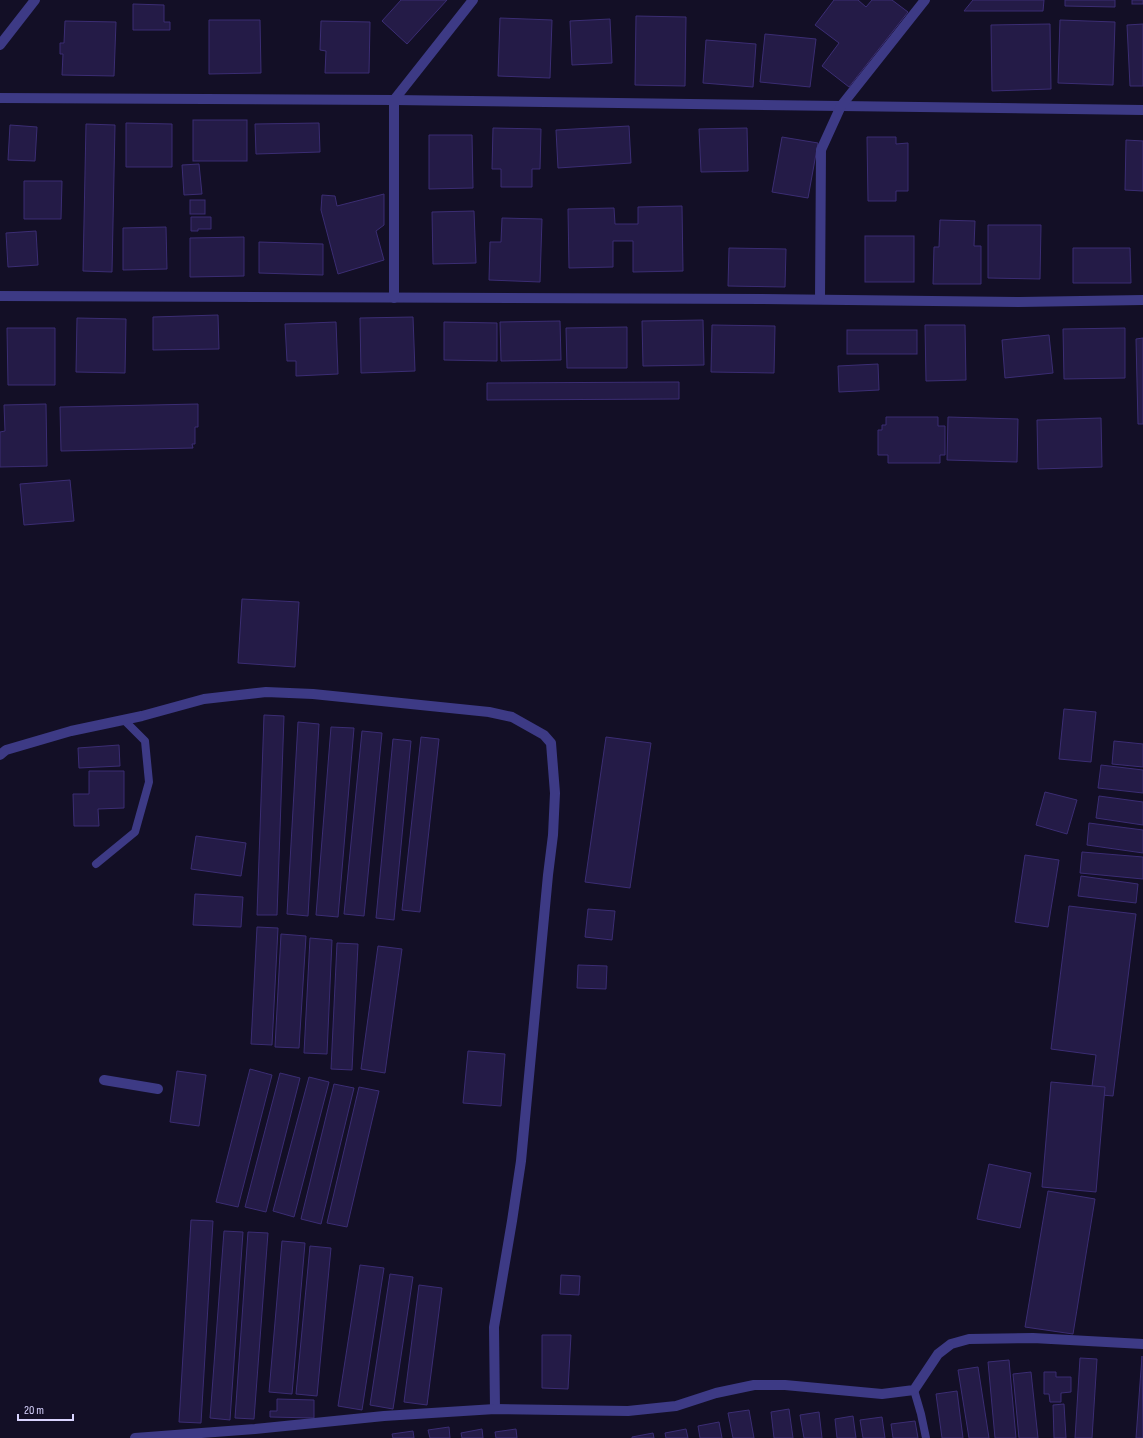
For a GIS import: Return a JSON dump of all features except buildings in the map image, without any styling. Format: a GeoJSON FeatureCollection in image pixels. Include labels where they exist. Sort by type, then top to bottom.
{"type":"FeatureCollection","features":[{"type":"Feature","properties":{"kind":"street"},"geometry":{"type":"LineString","coordinates":[[0,45],[35,0]]}},
{"type":"Feature","properties":{"kind":"street"},"geometry":{"type":"LineString","coordinates":[[394,298],[394,100],[474,0]]}},
{"type":"Feature","properties":{"kind":"street"},"geometry":{"type":"LineString","coordinates":[[820,299],[820,150],[841,106],[925,0]]}},
{"type":"Feature","properties":{"kind":"street"},"geometry":{"type":"LineString","coordinates":[[0,98],[394,100],[1143,110]]}},
{"type":"Feature","properties":{"kind":"street"},"geometry":{"type":"LineString","coordinates":[[0,296],[820,299],[1018,302],[1143,300]]}},
{"type":"Feature","properties":{"kind":"street"},"geometry":{"type":"LineString","coordinates":[[0,755],[6,750],[71,731],[124,720],[204,699],[266,692],[359,698],[489,712],[512,717],[544,735],[551,743],[555,793],[553,835],[547,883],[521,1161],[494,1327],[495,1409]]}},
{"type":"Feature","properties":{"kind":"street"},"geometry":{"type":"LineString","coordinates":[[104,1080],[158,1089]]}},
{"type":"Feature","properties":{"kind":"street"},"geometry":{"type":"LineString","coordinates":[[135,1438],[255,1429],[384,1416],[495,1409],[628,1411],[676,1406],[716,1393],[754,1385],[784,1385],[882,1394],[914,1390],[938,1354],[951,1344],[968,1339],[1034,1338],[1143,1344]]}},
{"type":"Feature","properties":{"kind":"lane"},"geometry":{"type":"LineString","coordinates":[[96,864],[135,832],[149,782],[145,741],[124,720]]}},
{"type":"Feature","properties":{"kind":"lane"},"geometry":{"type":"LineString","coordinates":[[914,1390],[926,1438]]}}]}
